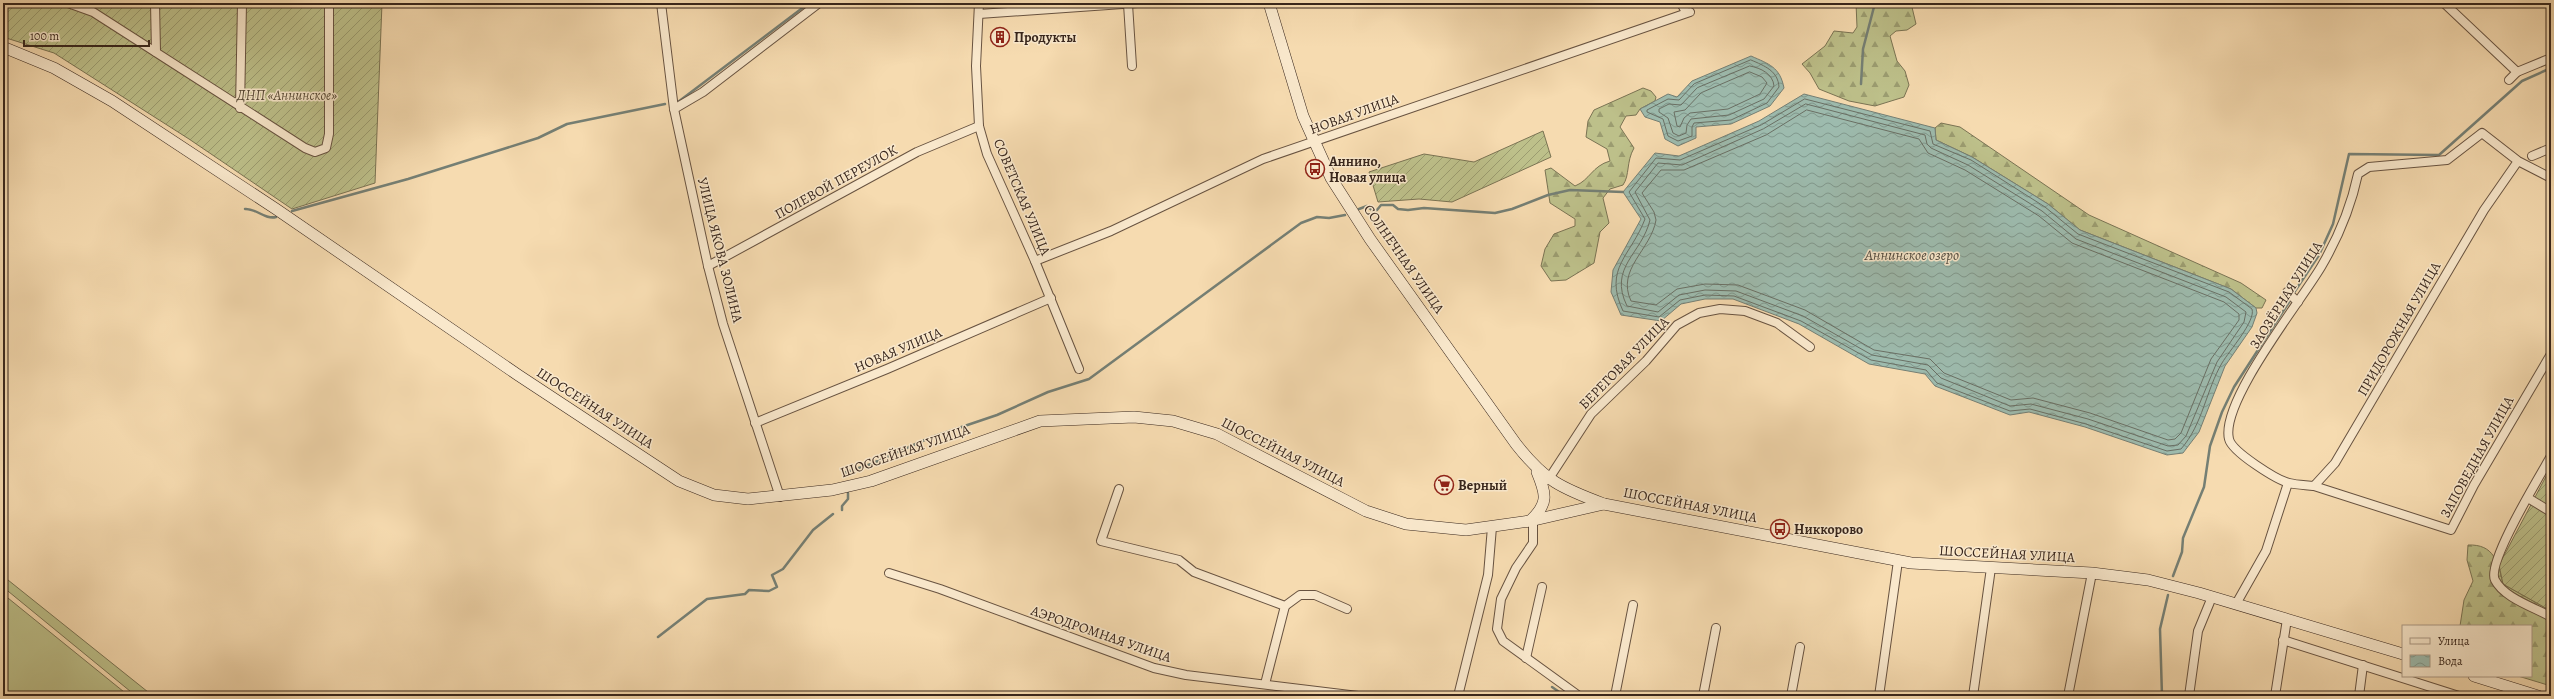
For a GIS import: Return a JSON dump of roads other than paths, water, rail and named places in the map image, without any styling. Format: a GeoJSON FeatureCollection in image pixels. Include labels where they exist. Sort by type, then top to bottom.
{"type":"FeatureCollection","features":[{"type":"Feature","properties":{"kind":"main road","name":"СОЛНЕЧНАЯ УЛИЦА"},"geometry":{"type":"LineString","coordinates":[[1269,3],[1303,116],[1331,178],[1370,239],[1535,468]]}},
{"type":"Feature","properties":{"kind":"main road","name":"ШОССЕЙНАЯ УЛИЦА"},"geometry":{"type":"LineString","coordinates":[[3,47],[54,68],[112,101],[276,209],[518,375],[679,481],[714,495],[748,499],[780,497],[832,490],[871,481],[1040,421],[1134,416],[1173,421],[1218,434],[1366,511],[1406,524],[1466,530],[1532,521],[1604,504],[1898,561],[1991,568],[2092,573],[2148,580],[2212,597],[2402,654]]}},
{"type":"Feature","properties":{"kind":"main road"},"geometry":{"type":"LineString","coordinates":[[1535,468],[1548,480],[1567,490],[1604,504]]}},
{"type":"Feature","properties":{"kind":"main road"},"geometry":{"type":"LineString","coordinates":[[1532,521],[1541,511],[1545,491],[1535,468]]}},
{"type":"Feature","properties":{"kind":"main road"},"geometry":{"type":"LineString","coordinates":[[2477,677],[2538,696]]}},
{"type":"Feature","properties":{"kind":"street"},"geometry":{"type":"LineString","coordinates":[[68,3],[93,12],[240,108],[310,151],[320,152],[326,148],[329,134],[329,3]]}},
{"type":"Feature","properties":{"kind":"street"},"geometry":{"type":"LineString","coordinates":[[155,3],[156,52]]}},
{"type":"Feature","properties":{"kind":"street"},"geometry":{"type":"LineString","coordinates":[[240,108],[242,3]]}},
{"type":"Feature","properties":{"kind":"street","name":"УЛИЦА ЯКОВА ЗОЛИНА"},"geometry":{"type":"LineString","coordinates":[[661,3],[674,109],[708,266],[755,423],[780,497]]}},
{"type":"Feature","properties":{"kind":"street"},"geometry":{"type":"LineString","coordinates":[[674,109],[703,92],[819,3]]}},
{"type":"Feature","properties":{"kind":"street","name":"СОВЕТСКАЯ УЛИЦА"},"geometry":{"type":"LineString","coordinates":[[979,3],[976,66],[979,126],[987,154],[1036,261],[1079,369]]}},
{"type":"Feature","properties":{"kind":"street"},"geometry":{"type":"LineString","coordinates":[[979,14],[1137,3]]}},
{"type":"Feature","properties":{"kind":"street","name":"НОВАЯ УЛИЦА"},"geometry":{"type":"LineString","coordinates":[[1036,261],[1111,231],[1263,159],[1314,143],[1688,12],[1681,3]]}},
{"type":"Feature","properties":{"kind":"street"},"geometry":{"type":"LineString","coordinates":[[2444,3],[2518,72]]}},
{"type":"Feature","properties":{"kind":"street"},"geometry":{"type":"LineString","coordinates":[[1128,4],[1132,66]]}},
{"type":"Feature","properties":{"kind":"street"},"geometry":{"type":"LineString","coordinates":[[2509,80],[2518,72],[2551,58]]}},
{"type":"Feature","properties":{"kind":"street","name":"ПОЛЕВОЙ ПЕРЕУЛОК"},"geometry":{"type":"LineString","coordinates":[[708,266],[917,152],[979,126]]}},
{"type":"Feature","properties":{"kind":"street","name":"ЗАОЗЁРНАЯ УЛИЦА"},"geometry":{"type":"LineString","coordinates":[[2288,483],[2236,449],[2229,439],[2230,417],[2245,385],[2330,251],[2350,207],[2358,174],[2369,167],[2447,160],[2482,133],[2518,161]]}},
{"type":"Feature","properties":{"kind":"street"},"geometry":{"type":"LineString","coordinates":[[2532,156],[2551,148]]}},
{"type":"Feature","properties":{"kind":"street"},"geometry":{"type":"LineString","coordinates":[[2518,161],[2551,178]]}},
{"type":"Feature","properties":{"kind":"street","name":"ПРИДОРОЖНАЯ УЛИЦА"},"geometry":{"type":"LineString","coordinates":[[2314,486],[2335,463],[2484,210],[2518,161]]}},
{"type":"Feature","properties":{"kind":"street"},"geometry":{"type":"LineString","coordinates":[[2287,292],[2297,302]]}},
{"type":"Feature","properties":{"kind":"street","name":"НОВАЯ УЛИЦА"},"geometry":{"type":"LineString","coordinates":[[755,423],[887,370],[1051,298]]}},
{"type":"Feature","properties":{"kind":"street","name":"БЕРЕГОВАЯ УЛИЦА"},"geometry":{"type":"LineString","coordinates":[[1548,480],[1592,414],[1615,394],[1677,325],[1699,313],[1720,309],[1745,311],[1777,323],[1810,347]]}},
{"type":"Feature","properties":{"kind":"street","name":"ЗАПОВЕДНАЯ УЛИЦА"},"geometry":{"type":"LineString","coordinates":[[2314,486],[2451,530],[2474,485],[2551,354]]}},
{"type":"Feature","properties":{"kind":"street"},"geometry":{"type":"LineString","coordinates":[[2551,456],[2494,565],[2494,579],[2504,592],[2551,617]]}},
{"type":"Feature","properties":{"kind":"street"},"geometry":{"type":"LineString","coordinates":[[2236,604],[2266,551],[2288,483],[2314,486]]}},
{"type":"Feature","properties":{"kind":"street"},"geometry":{"type":"LineString","coordinates":[[1119,489],[1101,541],[1179,560],[1194,572],[1285,606]]}},
{"type":"Feature","properties":{"kind":"street"},"geometry":{"type":"LineString","coordinates":[[2528,498],[2551,512]]}},
{"type":"Feature","properties":{"kind":"street"},"geometry":{"type":"LineString","coordinates":[[1532,521],[1533,543],[1516,568],[1501,599],[1497,615],[1497,629],[1503,641],[1579,696]]}},
{"type":"Feature","properties":{"kind":"street"},"geometry":{"type":"LineString","coordinates":[[1458,696],[1488,576],[1492,527]]}},
{"type":"Feature","properties":{"kind":"street"},"geometry":{"type":"LineString","coordinates":[[1879,696],[1898,561]]}},
{"type":"Feature","properties":{"kind":"street"},"geometry":{"type":"LineString","coordinates":[[1973,696],[1991,568]]}},
{"type":"Feature","properties":{"kind":"street"},"geometry":{"type":"LineString","coordinates":[[2068,696],[2092,573]]}},
{"type":"Feature","properties":{"kind":"street","name":"АЭРОДРОМНАЯ УЛИЦА"},"geometry":{"type":"LineString","coordinates":[[889,574],[940,589],[1136,662],[1186,675],[1358,696]]}},
{"type":"Feature","properties":{"kind":"street"},"geometry":{"type":"LineString","coordinates":[[1526,658],[1542,587]]}},
{"type":"Feature","properties":{"kind":"street"},"geometry":{"type":"LineString","coordinates":[[1265,684],[1285,606],[1300,595],[1314,595],[1346,609]]}},
{"type":"Feature","properties":{"kind":"street"},"geometry":{"type":"LineString","coordinates":[[2189,696],[2198,631],[2212,597]]}},
{"type":"Feature","properties":{"kind":"street"},"geometry":{"type":"LineString","coordinates":[[1615,696],[1633,604]]}},
{"type":"Feature","properties":{"kind":"street"},"geometry":{"type":"LineString","coordinates":[[2275,696],[2287,619]]}},
{"type":"Feature","properties":{"kind":"street"},"geometry":{"type":"LineString","coordinates":[[1703,696],[1716,628]]}},
{"type":"Feature","properties":{"kind":"street"},"geometry":{"type":"LineString","coordinates":[[2283,640],[2446,694],[2459,696]]}},
{"type":"Feature","properties":{"kind":"street"},"geometry":{"type":"LineString","coordinates":[[1791,696],[1800,647]]}},
{"type":"Feature","properties":{"kind":"street"},"geometry":{"type":"LineString","coordinates":[[2359,696],[2362,665]]}},
{"type":"Feature","properties":{"kind":"water"},"geometry":{"type":"Polygon","coordinates":[[[1751,56],[1773,67],[1780,75],[1784,88],[1770,106],[1731,124],[1696,127],[1696,138],[1678,146],[1665,139],[1660,122],[1645,117],[1640,109],[1668,94],[1677,97],[1692,81],[1751,56]]]}},
{"type":"Feature","properties":{"kind":"water","name":"Аннинское озеро"},"geometry":{"type":"Polygon","coordinates":[[[1804,94],[1935,128],[1936,140],[1972,157],[2048,204],[2080,230],[2231,289],[2256,308],[2257,313],[2252,327],[2225,366],[2199,432],[2183,453],[2167,455],[2085,427],[2029,412],[2010,415],[1935,386],[1925,374],[1869,364],[1799,324],[1733,299],[1705,299],[1681,304],[1661,321],[1621,315],[1611,292],[1613,270],[1641,219],[1623,192],[1655,153],[1679,156],[1759,121],[1804,94]]]}},
{"type":"Feature","properties":{"kind":"waterway"},"geometry":{"type":"LineString","coordinates":[[678,102],[809,3]]}},
{"type":"Feature","properties":{"kind":"waterway"},"geometry":{"type":"LineString","coordinates":[[1861,84],[1863,49],[1875,3]]}},
{"type":"Feature","properties":{"kind":"waterway"},"geometry":{"type":"LineString","coordinates":[[2293,294],[2319,255],[2333,224],[2349,154],[2439,155],[2522,81],[2551,68]]}},
{"type":"Feature","properties":{"kind":"waterway"},"geometry":{"type":"LineString","coordinates":[[292,211],[408,179],[538,138],[567,124],[665,104]]}},
{"type":"Feature","properties":{"kind":"waterway"},"geometry":{"type":"LineString","coordinates":[[1359,209],[1367,206],[1373,211],[1377,210],[1381,205],[1393,205],[1398,209],[1408,210],[1424,208],[1495,213],[1512,209],[1548,195],[1570,190],[1623,192]]}},
{"type":"Feature","properties":{"kind":"waterway"},"geometry":{"type":"LineString","coordinates":[[245,209],[253,210],[268,217],[276,217]]}},
{"type":"Feature","properties":{"kind":"waterway"},"geometry":{"type":"LineString","coordinates":[[846,476],[846,472],[871,464],[929,438],[997,415],[1048,392],[1089,379],[1301,223],[1317,217],[1329,218],[1345,215]]}},
{"type":"Feature","properties":{"kind":"waterway"},"geometry":{"type":"LineString","coordinates":[[2173,576],[2182,552],[2183,538],[2204,487],[2210,446],[2222,412],[2234,387],[2291,299]]}},
{"type":"Feature","properties":{"kind":"waterway"},"geometry":{"type":"LineString","coordinates":[[842,510],[842,506],[848,499],[848,493]]}},
{"type":"Feature","properties":{"kind":"waterway"},"geometry":{"type":"LineString","coordinates":[[658,637],[707,599],[745,594],[749,590],[769,591],[777,587],[772,575],[783,569],[813,530],[833,514]]}},
{"type":"Feature","properties":{"kind":"waterway"},"geometry":{"type":"LineString","coordinates":[[2162,696],[2160,629],[2168,595]]}},
{"type":"Feature","properties":{"kind":"waterway"},"geometry":{"type":"LineString","coordinates":[[1552,687],[1565,696]]}},
{"type":"Feature","properties":{"kind":"place","name":"Продукты"},"geometry":{"type":"Point","coordinates":[1000,37]}},
{"type":"Feature","properties":{"kind":"place","name":"Аннино, Новая улица"},"geometry":{"type":"Point","coordinates":[1315,169]}},
{"type":"Feature","properties":{"kind":"place","name":"Верный"},"geometry":{"type":"Point","coordinates":[1444,485]}},
{"type":"Feature","properties":{"kind":"place","name":"Никкорово"},"geometry":{"type":"Point","coordinates":[1780,529]}},
{"type":"Feature","properties":{"kind":"park label","name":"ДНП «Аннинское»"},"geometry":{"type":"Point","coordinates":[287,95]}}]}
